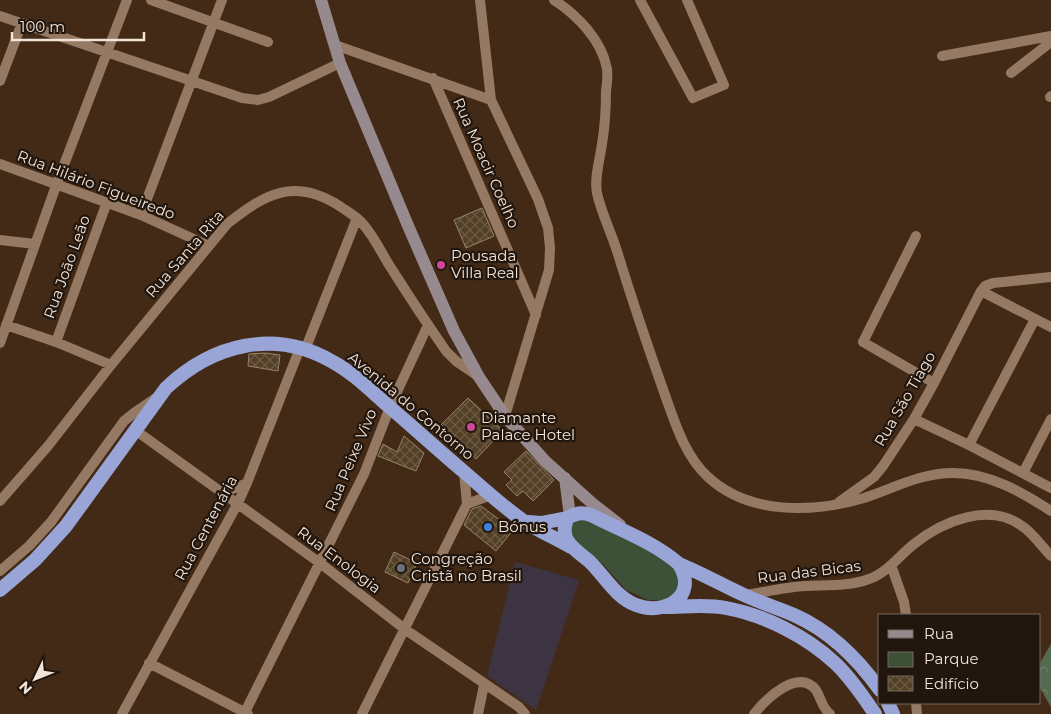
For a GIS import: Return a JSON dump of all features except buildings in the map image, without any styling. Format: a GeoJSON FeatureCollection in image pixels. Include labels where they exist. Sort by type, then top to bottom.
{"type":"FeatureCollection","features":[{"type":"Feature","properties":{"kind":"highway","name":"Avenida do Contorno"},"geometry":{"type":"LineString","coordinates":[[0,590],[35,560],[56,538],[159,397],[176,379],[202,360],[223,351],[249,345],[268,344],[303,349],[332,361],[346,370],[525,522],[571,546],[588,561],[610,586],[628,601],[649,608],[702,606],[725,608],[776,624],[809,643],[835,663],[860,692],[874,714]]}},
{"type":"Feature","properties":{"kind":"highway"},"geometry":{"type":"LineString","coordinates":[[525,522],[541,523],[583,512],[591,515],[644,541],[670,556],[679,564],[745,596],[796,616],[850,653],[878,687]]}},
{"type":"Feature","properties":{"kind":"highway"},"geometry":{"type":"LineString","coordinates":[[568,517],[564,528],[566,538],[571,546]]}},
{"type":"Feature","properties":{"kind":"highway"},"geometry":{"type":"LineString","coordinates":[[659,607],[674,602],[682,596],[685,590],[684,573],[679,564]]}},
{"type":"Feature","properties":{"kind":"main road"},"geometry":{"type":"LineString","coordinates":[[321,0],[340,63],[454,331],[479,377],[505,416],[545,461],[593,504],[644,541]]}},
{"type":"Feature","properties":{"kind":"main road"},"geometry":{"type":"LineString","coordinates":[[565,478],[568,517]]}},
{"type":"Feature","properties":{"kind":"street"},"geometry":{"type":"LineString","coordinates":[[0,343],[34,244],[127,0]]}},
{"type":"Feature","properties":{"kind":"street"},"geometry":{"type":"LineString","coordinates":[[151,0],[268,42]]}},
{"type":"Feature","properties":{"kind":"street"},"geometry":{"type":"LineString","coordinates":[[141,215],[222,0]]}},
{"type":"Feature","properties":{"kind":"street"},"geometry":{"type":"LineString","coordinates":[[480,0],[492,100],[538,199],[548,228],[550,248],[549,270],[505,416]]}},
{"type":"Feature","properties":{"kind":"street"},"geometry":{"type":"LineString","coordinates":[[554,0],[576,18],[592,36],[602,52],[607,70],[605,128],[596,191],[617,250],[637,316],[677,427],[694,462],[708,478],[732,494],[746,500],[784,508],[812,508],[834,506],[933,474],[954,473],[986,478],[1012,488],[1051,511]]}},
{"type":"Feature","properties":{"kind":"street"},"geometry":{"type":"LineString","coordinates":[[640,0],[693,98],[724,85],[687,0]]}},
{"type":"Feature","properties":{"kind":"street"},"geometry":{"type":"LineString","coordinates":[[0,16],[242,98],[258,100],[269,97],[340,63]]}},
{"type":"Feature","properties":{"kind":"street"},"geometry":{"type":"LineString","coordinates":[[0,81],[22,23]]}},
{"type":"Feature","properties":{"kind":"street"},"geometry":{"type":"LineString","coordinates":[[942,56],[1051,36]]}},
{"type":"Feature","properties":{"kind":"street"},"geometry":{"type":"LineString","coordinates":[[1010,74],[1051,42]]}},
{"type":"Feature","properties":{"kind":"street"},"geometry":{"type":"LineString","coordinates":[[335,45],[492,100]]}},
{"type":"Feature","properties":{"kind":"street","name":"Rua Moacir Coelho"},"geometry":{"type":"LineString","coordinates":[[433,78],[536,315]]}},
{"type":"Feature","properties":{"kind":"street","name":"Rua Hilário Figueiredo"},"geometry":{"type":"LineString","coordinates":[[0,164],[141,215],[209,246]]}},
{"type":"Feature","properties":{"kind":"street","name":"Rua Santa Rita"},"geometry":{"type":"LineString","coordinates":[[0,501],[48,446],[111,365],[227,224],[251,205],[276,194],[295,189],[316,194],[334,202],[357,218],[366,227],[446,351],[456,361],[479,377]]}},
{"type":"Feature","properties":{"kind":"street","name":"Rua João Leão"},"geometry":{"type":"LineString","coordinates":[[56,342],[107,202]]}},
{"type":"Feature","properties":{"kind":"street","name":"Rua Centenária"},"geometry":{"type":"LineString","coordinates":[[122,714],[248,483],[357,218]]}},
{"type":"Feature","properties":{"kind":"street"},"geometry":{"type":"LineString","coordinates":[[916,236],[863,342],[934,383]]}},
{"type":"Feature","properties":{"kind":"street"},"geometry":{"type":"LineString","coordinates":[[0,240],[34,244]]}},
{"type":"Feature","properties":{"kind":"street"},"geometry":{"type":"LineString","coordinates":[[1051,277],[993,283],[981,291],[1051,327]]}},
{"type":"Feature","properties":{"kind":"street","name":"Rua São Tiago"},"geometry":{"type":"LineString","coordinates":[[834,506],[874,477],[883,466],[914,419],[981,291]]}},
{"type":"Feature","properties":{"kind":"street"},"geometry":{"type":"LineString","coordinates":[[969,445],[1034,319]]}},
{"type":"Feature","properties":{"kind":"street"},"geometry":{"type":"LineString","coordinates":[[6,325],[56,342],[111,365]]}},
{"type":"Feature","properties":{"kind":"street","name":"Rua Peixe Vivo"},"geometry":{"type":"LineString","coordinates":[[246,713],[364,474],[390,407],[428,325]]}},
{"type":"Feature","properties":{"kind":"street","name":"Avenida do Contorno"},"geometry":{"type":"LineString","coordinates":[[0,571],[29,546],[51,522],[127,417],[159,397]]}},
{"type":"Feature","properties":{"kind":"street"},"geometry":{"type":"LineString","coordinates":[[914,419],[969,445],[1051,488]]}},
{"type":"Feature","properties":{"kind":"street"},"geometry":{"type":"LineString","coordinates":[[1023,473],[1051,419]]}},
{"type":"Feature","properties":{"kind":"street","name":"Rua Enologia"},"geometry":{"type":"LineString","coordinates":[[135,430],[320,563],[406,630],[525,714]]}},
{"type":"Feature","properties":{"kind":"street"},"geometry":{"type":"LineString","coordinates":[[362,714],[406,630],[467,504],[464,472]]}},
{"type":"Feature","properties":{"kind":"street"},"geometry":{"type":"LineString","coordinates":[[223,493],[248,483]]}},
{"type":"Feature","properties":{"kind":"street"},"geometry":{"type":"LineString","coordinates":[[467,504],[491,494]]}},
{"type":"Feature","properties":{"kind":"street","name":"Rua das Bicas"},"geometry":{"type":"LineString","coordinates":[[745,596],[795,586],[834,586],[872,579],[915,543],[944,525],[974,515],[992,514],[1009,518],[1024,527],[1051,556]]}},
{"type":"Feature","properties":{"kind":"street"},"geometry":{"type":"LineString","coordinates":[[891,565],[904,602],[906,614]]}},
{"type":"Feature","properties":{"kind":"street"},"geometry":{"type":"LineString","coordinates":[[149,663],[246,713]]}},
{"type":"Feature","properties":{"kind":"street"},"geometry":{"type":"LineString","coordinates":[[754,714],[773,693],[786,686],[802,682],[810,685],[816,691],[830,714]]}},
{"type":"Feature","properties":{"kind":"street"},"geometry":{"type":"LineString","coordinates":[[478,714],[484,685]]}},
{"type":"Feature","properties":{"kind":"shaded area"},"geometry":{"type":"Polygon","coordinates":[[[515,562],[579,580],[536,710],[487,676],[515,562]]]}},
{"type":"Feature","properties":{"kind":"green space"},"geometry":{"type":"Polygon","coordinates":[[[586,517],[652,551],[677,570],[680,582],[678,589],[673,595],[666,600],[648,600],[626,590],[603,564],[574,541],[569,521],[586,517]]]}},
{"type":"Feature","properties":{"kind":"green space"},"geometry":{"type":"Polygon","coordinates":[[[1051,644],[1051,707],[1041,690],[1041,661],[1051,644]]]}},
{"type":"Feature","properties":{"kind":"place","name":"Pousada Villa Real"},"geometry":{"type":"Point","coordinates":[441,265]}},
{"type":"Feature","properties":{"kind":"place","name":"Diamante Palace Hotel"},"geometry":{"type":"Point","coordinates":[471,427]}},
{"type":"Feature","properties":{"kind":"place","name":"Bónus"},"geometry":{"type":"Point","coordinates":[488,527]}},
{"type":"Feature","properties":{"kind":"place","name":"Congreção Cristã no Brasil"},"geometry":{"type":"Point","coordinates":[401,568]}}]}
